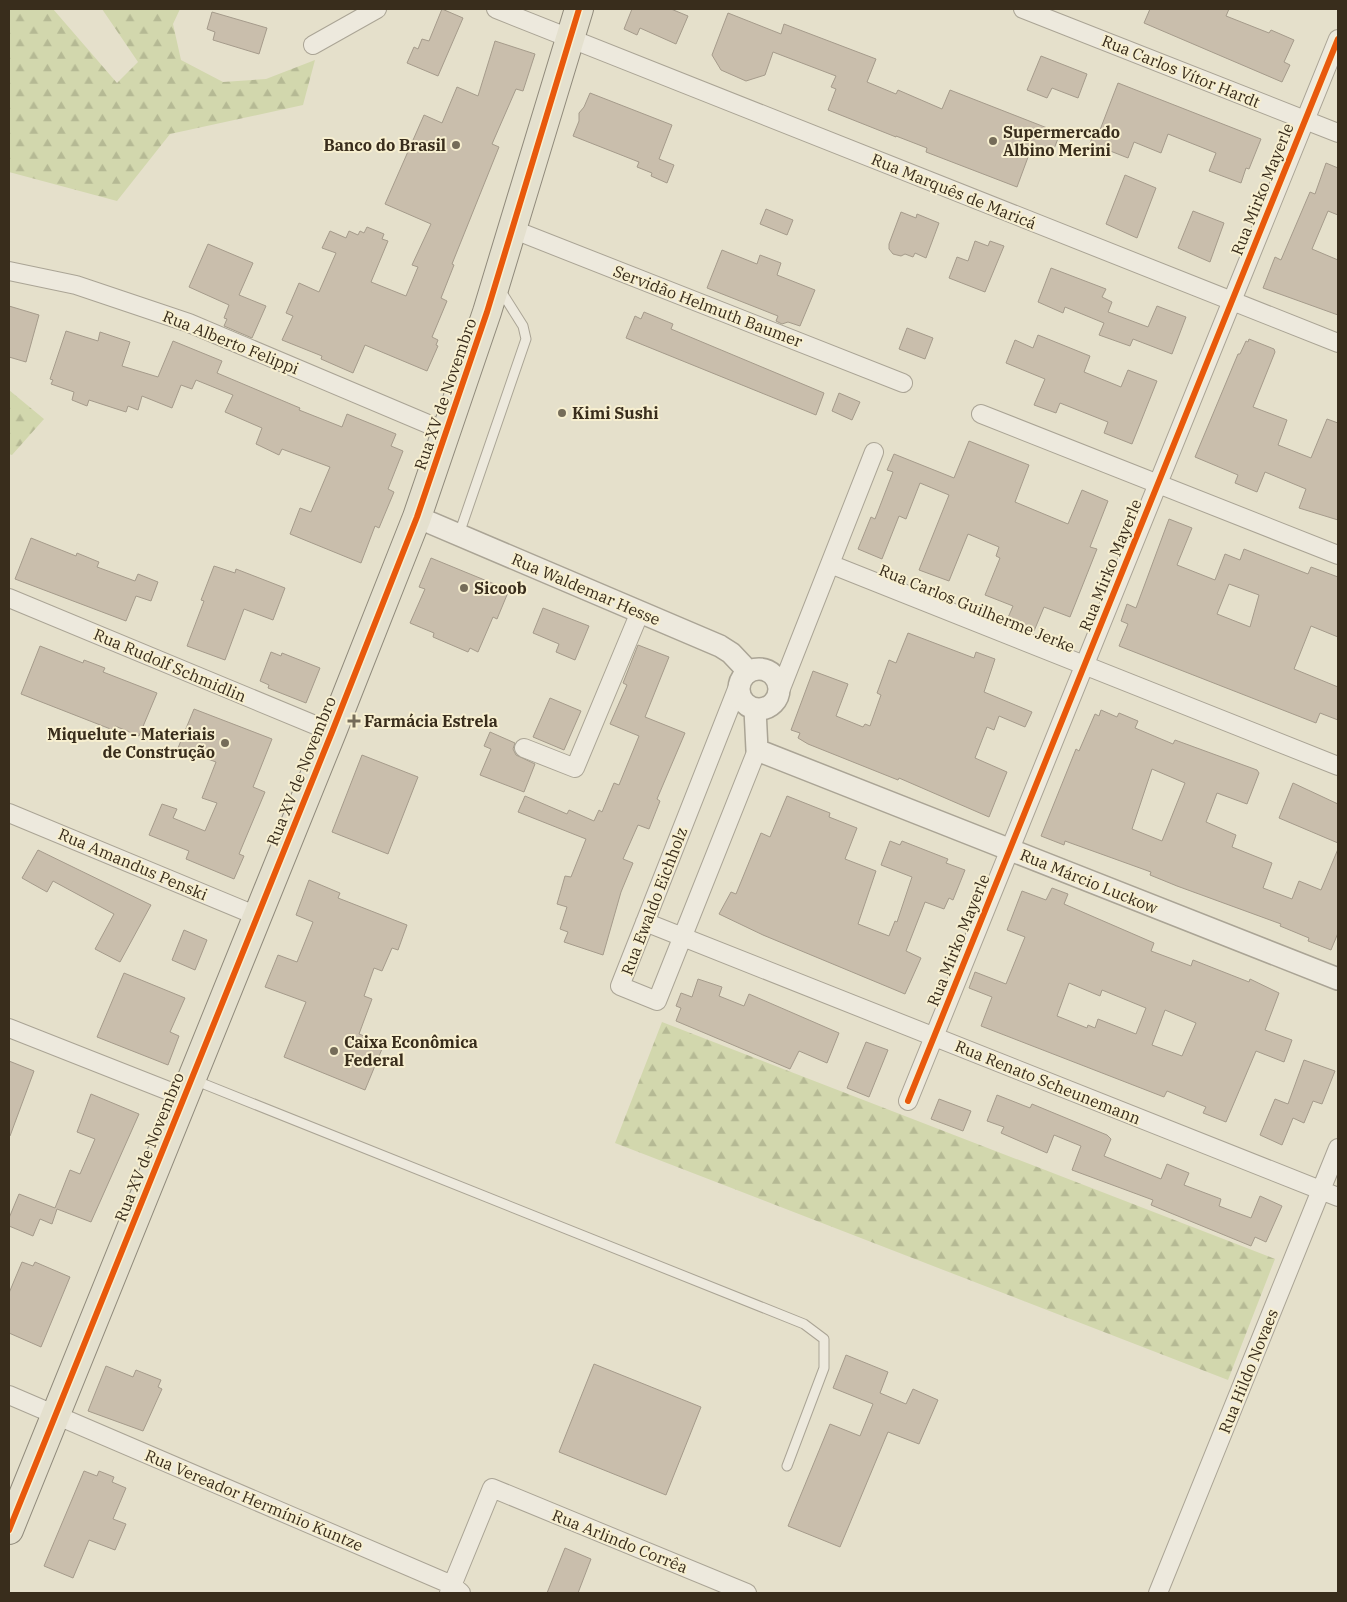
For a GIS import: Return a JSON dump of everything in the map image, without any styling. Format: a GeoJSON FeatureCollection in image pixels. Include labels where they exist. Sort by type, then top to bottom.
{"type":"FeatureCollection","features":[{"type":"Feature","properties":{"kind":"main road","name":"Rua XV de Novembro"},"geometry":{"type":"LineString","coordinates":[[9,1530],[417,517],[496,283],[569,39],[580,9]]}},
{"type":"Feature","properties":{"kind":"street"},"geometry":{"type":"LineString","coordinates":[[313,45],[377,9]]}},
{"type":"Feature","properties":{"kind":"street","name":"Rua Marquês de Maricá"},"geometry":{"type":"LineString","coordinates":[[496,9],[1338,343]]}},
{"type":"Feature","properties":{"kind":"street","name":"Rua Carlos Vítor Hardt"},"geometry":{"type":"LineString","coordinates":[[1023,9],[1338,133]]}},
{"type":"Feature","properties":{"kind":"street","name":"Rua Mirko Mayerle"},"geometry":{"type":"LineString","coordinates":[[908,1101],[1338,39]]}},
{"type":"Feature","properties":{"kind":"street","name":"Servidão Helmuth Baumer"},"geometry":{"type":"LineString","coordinates":[[512,230],[903,383]]}},
{"type":"Feature","properties":{"kind":"street","name":"Rua Alberto Felippi"},"geometry":{"type":"LineString","coordinates":[[9,272],[76,285],[150,309],[447,432]]}},
{"type":"Feature","properties":{"kind":"street"},"geometry":{"type":"LineString","coordinates":[[981,414],[1338,554]]}},
{"type":"Feature","properties":{"kind":"street"},"geometry":{"type":"LineString","coordinates":[[778,696],[779,684],[772,673],[760,668],[743,678],[738,691],[744,703],[755,709],[769,707],[778,696],[874,452]]}},
{"type":"Feature","properties":{"kind":"street","name":"Rua Waldemar Hesse"},"geometry":{"type":"LineString","coordinates":[[417,517],[720,646],[731,652],[743,678]]}},
{"type":"Feature","properties":{"kind":"street","name":"Rua Carlos Guilherme Jerke"},"geometry":{"type":"LineString","coordinates":[[830,564],[1338,766]]}},
{"type":"Feature","properties":{"kind":"street","name":"Rua Rudolf Schmidlin"},"geometry":{"type":"LineString","coordinates":[[9,598],[332,732]]}},
{"type":"Feature","properties":{"kind":"street"},"geometry":{"type":"LineString","coordinates":[[524,748],[576,768],[640,612]]}},
{"type":"Feature","properties":{"kind":"street","name":"Rua Ewaldo Eichholz"},"geometry":{"type":"LineString","coordinates":[[743,678],[620,986],[657,1001],[756,750],[755,709]]}},
{"type":"Feature","properties":{"kind":"street","name":"Rua Márcio Luckow"},"geometry":{"type":"LineString","coordinates":[[756,750],[1338,980]]}},
{"type":"Feature","properties":{"kind":"street","name":"Rua Amandus Penski"},"geometry":{"type":"LineString","coordinates":[[9,813],[257,916]]}},
{"type":"Feature","properties":{"kind":"street","name":"Rua Renato Scheunemann"},"geometry":{"type":"LineString","coordinates":[[645,922],[1338,1197]]}},
{"type":"Feature","properties":{"kind":"street"},"geometry":{"type":"LineString","coordinates":[[9,1028],[188,1088]]}},
{"type":"Feature","properties":{"kind":"street","name":"Rua Hildo Novaes"},"geometry":{"type":"LineString","coordinates":[[1158,1593],[1338,1148]]}},
{"type":"Feature","properties":{"kind":"street","name":"Rua Vereador Hermínio Kuntze"},"geometry":{"type":"LineString","coordinates":[[9,1395],[454,1590]]}},
{"type":"Feature","properties":{"kind":"street","name":"Rua Arlindo Corrêa"},"geometry":{"type":"LineString","coordinates":[[454,1590],[492,1488],[747,1593]]}},
{"type":"Feature","properties":{"kind":"lane"},"geometry":{"type":"LineString","coordinates":[[458,535],[526,339],[523,326],[496,283]]}},
{"type":"Feature","properties":{"kind":"lane"},"geometry":{"type":"LineString","coordinates":[[188,1088],[804,1324],[824,1340],[824,1368],[787,1466]]}},
{"type":"Feature","properties":{"kind":"green space"},"geometry":{"type":"Polygon","coordinates":[[[9,9],[53,9],[117,83],[138,62],[102,9],[180,9],[173,24],[181,60],[223,82],[266,79],[315,60],[303,105],[170,134],[117,201],[9,172],[9,9]]]}},
{"type":"Feature","properties":{"kind":"green space"},"geometry":{"type":"Polygon","coordinates":[[[9,390],[44,419],[12,455],[9,454],[9,390]]]}},
{"type":"Feature","properties":{"kind":"green space"},"geometry":{"type":"Polygon","coordinates":[[[662,1022],[1275,1259],[1228,1380],[615,1143],[662,1022]]]}},
{"type":"Feature","properties":{"kind":"building"},"geometry":{"type":"Polygon","coordinates":[[[442,9],[463,18],[438,76],[407,63],[414,47],[418,49],[422,39],[429,41],[442,9]]]}},
{"type":"Feature","properties":{"kind":"building"},"geometry":{"type":"Polygon","coordinates":[[[632,9],[671,9],[688,16],[676,44],[640,28],[637,35],[624,29],[632,9]]]}},
{"type":"Feature","properties":{"kind":"building"},"geometry":{"type":"Polygon","coordinates":[[[1150,9],[1229,9],[1226,16],[1269,33],[1271,30],[1294,40],[1284,62],[1290,65],[1282,82],[1144,23],[1150,9]]]}},
{"type":"Feature","properties":{"kind":"building"},"geometry":{"type":"Polygon","coordinates":[[[212,12],[267,28],[259,54],[213,40],[215,32],[207,29],[212,12]]]}},
{"type":"Feature","properties":{"kind":"building"},"geometry":{"type":"Polygon","coordinates":[[[728,13],[781,34],[784,24],[876,59],[867,82],[896,94],[898,90],[942,109],[950,90],[1060,133],[1051,157],[1031,149],[1017,187],[926,152],[927,148],[828,110],[836,89],[831,87],[836,76],[773,52],[765,75],[746,81],[721,70],[712,55],[728,13]]]}},
{"type":"Feature","properties":{"kind":"building"},"geometry":{"type":"Polygon","coordinates":[[[495,41],[535,54],[523,91],[516,89],[492,144],[499,147],[452,264],[454,265],[441,298],[447,301],[432,337],[438,340],[436,345],[438,346],[427,371],[365,345],[353,373],[321,359],[322,356],[282,340],[293,316],[286,313],[299,283],[319,292],[336,253],[322,248],[330,231],[346,238],[349,231],[358,235],[360,231],[364,233],[367,227],[384,234],[382,239],[388,241],[371,282],[406,296],[418,267],[412,265],[431,224],[385,204],[424,115],[442,123],[457,87],[478,96],[495,41]]]}},
{"type":"Feature","properties":{"kind":"building"},"geometry":{"type":"Polygon","coordinates":[[[1041,56],[1087,74],[1078,98],[1052,88],[1047,98],[1027,90],[1041,56]]]}},
{"type":"Feature","properties":{"kind":"building"},"geometry":{"type":"Polygon","coordinates":[[[1118,83],[1261,139],[1249,169],[1246,168],[1241,183],[1209,171],[1216,153],[1168,134],[1161,153],[1134,142],[1128,158],[1090,143],[1096,128],[1100,130],[1118,83]]]}},
{"type":"Feature","properties":{"kind":"building"},"geometry":{"type":"Polygon","coordinates":[[[590,93],[672,125],[659,159],[674,165],[667,183],[651,176],[652,173],[637,167],[639,162],[573,136],[579,121],[579,113],[590,93]]]}},
{"type":"Feature","properties":{"kind":"building"},"geometry":{"type":"Polygon","coordinates":[[[1326,163],[1338,168],[1338,215],[1328,211],[1312,249],[1338,260],[1338,315],[1263,288],[1275,257],[1281,260],[1310,192],[1315,194],[1326,163]]]}},
{"type":"Feature","properties":{"kind":"building"},"geometry":{"type":"Polygon","coordinates":[[[1125,175],[1156,188],[1137,238],[1106,224],[1125,175]]]}},
{"type":"Feature","properties":{"kind":"building"},"geometry":{"type":"Polygon","coordinates":[[[766,209],[793,220],[787,235],[760,224],[766,209]]]}},
{"type":"Feature","properties":{"kind":"building"},"geometry":{"type":"Polygon","coordinates":[[[1193,211],[1224,223],[1210,262],[1178,248],[1193,211]]]}},
{"type":"Feature","properties":{"kind":"building"},"geometry":{"type":"Polygon","coordinates":[[[901,212],[916,218],[917,214],[939,223],[926,258],[915,253],[913,257],[905,254],[901,256],[893,254],[889,249],[889,244],[901,212]]]}},
{"type":"Feature","properties":{"kind":"building"},"geometry":{"type":"Polygon","coordinates":[[[975,241],[988,246],[990,241],[1004,246],[985,292],[949,278],[957,257],[968,261],[975,241]]]}},
{"type":"Feature","properties":{"kind":"building"},"geometry":{"type":"Polygon","coordinates":[[[208,244],[253,263],[239,295],[266,306],[252,338],[224,326],[227,319],[224,318],[229,305],[189,287],[208,244]]]}},
{"type":"Feature","properties":{"kind":"building"},"geometry":{"type":"Polygon","coordinates":[[[722,250],[757,264],[760,255],[781,263],[777,275],[815,290],[800,326],[788,322],[782,324],[776,321],[778,316],[707,288],[722,250]]]}},
{"type":"Feature","properties":{"kind":"building"},"geometry":{"type":"Polygon","coordinates":[[[1051,268],[1106,289],[1102,297],[1112,302],[1108,312],[1148,327],[1157,306],[1186,317],[1172,354],[1133,339],[1130,346],[1099,335],[1104,323],[1065,307],[1063,313],[1038,302],[1051,268]]]}},
{"type":"Feature","properties":{"kind":"building"},"geometry":{"type":"Polygon","coordinates":[[[9,306],[39,315],[26,362],[9,357],[9,306]]]}},
{"type":"Feature","properties":{"kind":"building"},"geometry":{"type":"Polygon","coordinates":[[[644,312],[673,324],[671,329],[824,393],[816,415],[626,338],[635,316],[641,319],[644,312]]]}},
{"type":"Feature","properties":{"kind":"building"},"geometry":{"type":"Polygon","coordinates":[[[907,328],[933,338],[925,359],[899,349],[907,328]]]}},
{"type":"Feature","properties":{"kind":"building"},"geometry":{"type":"Polygon","coordinates":[[[66,331],[98,341],[100,332],[130,342],[122,366],[158,377],[173,341],[222,361],[217,373],[300,408],[299,410],[342,427],[347,414],[396,434],[391,446],[403,451],[388,489],[394,492],[379,528],[375,526],[361,563],[290,534],[300,508],[311,512],[330,467],[282,449],[279,455],[256,444],[262,428],[225,412],[233,395],[196,380],[192,389],[181,385],[172,408],[142,396],[138,410],[128,406],[126,412],[89,400],[87,406],[72,400],[74,392],[51,384],[53,380],[50,379],[66,331]]]}},
{"type":"Feature","properties":{"kind":"building"},"geometry":{"type":"Polygon","coordinates":[[[1038,335],[1090,356],[1084,372],[1121,387],[1128,370],[1157,381],[1132,444],[1104,433],[1108,422],[1060,403],[1056,413],[1034,405],[1045,379],[1006,363],[1015,340],[1033,348],[1038,335]]]}},
{"type":"Feature","properties":{"kind":"building"},"geometry":{"type":"Polygon","coordinates":[[[1249,339],[1274,349],[1275,352],[1253,407],[1287,420],[1278,445],[1311,458],[1327,419],[1338,423],[1338,520],[1299,508],[1306,489],[1265,472],[1257,492],[1235,483],[1238,475],[1195,457],[1238,354],[1240,354],[1246,341],[1248,342],[1249,339]]]}},
{"type":"Feature","properties":{"kind":"building"},"geometry":{"type":"Polygon","coordinates":[[[839,393],[860,402],[852,420],[832,411],[839,393]]]}},
{"type":"Feature","properties":{"kind":"building"},"geometry":{"type":"Polygon","coordinates":[[[969,441],[1029,465],[1015,502],[1068,524],[1082,490],[1108,501],[1090,547],[1097,549],[1070,617],[1044,607],[1034,631],[1007,620],[1013,606],[985,595],[1000,558],[996,556],[999,547],[968,534],[949,581],[919,570],[949,495],[920,483],[906,519],[899,516],[882,559],[858,549],[871,517],[875,519],[893,472],[887,470],[894,454],[954,478],[969,441]]]}},
{"type":"Feature","properties":{"kind":"building"},"geometry":{"type":"Polygon","coordinates":[[[1169,519],[1192,528],[1177,565],[1215,580],[1225,554],[1240,560],[1244,549],[1308,574],[1311,567],[1338,577],[1338,637],[1311,626],[1294,669],[1338,687],[1338,720],[1320,713],[1316,723],[1119,646],[1128,624],[1121,621],[1127,604],[1136,608],[1169,519]],[[1229,584],[1217,614],[1250,627],[1259,595],[1229,584]]]}},
{"type":"Feature","properties":{"kind":"building"},"geometry":{"type":"Polygon","coordinates":[[[31,538],[76,556],[77,553],[99,562],[97,567],[135,581],[138,574],[158,582],[151,601],[136,596],[126,621],[15,579],[31,538]]]}},
{"type":"Feature","properties":{"kind":"building"},"geometry":{"type":"Polygon","coordinates":[[[431,558],[509,590],[497,619],[493,617],[478,652],[470,648],[468,652],[433,637],[434,633],[410,623],[425,589],[419,587],[431,558]]]}},
{"type":"Feature","properties":{"kind":"building"},"geometry":{"type":"Polygon","coordinates":[[[214,566],[235,573],[236,569],[285,588],[273,620],[244,609],[225,660],[187,646],[204,601],[201,600],[214,566]]]}},
{"type":"Feature","properties":{"kind":"building"},"geometry":{"type":"Polygon","coordinates":[[[543,608],[589,626],[575,660],[556,652],[559,644],[533,633],[543,608]]]}},
{"type":"Feature","properties":{"kind":"building"},"geometry":{"type":"Polygon","coordinates":[[[908,633],[974,658],[976,652],[995,659],[984,692],[1032,712],[1025,727],[999,716],[994,730],[987,727],[975,758],[1007,772],[989,817],[899,778],[898,780],[808,744],[798,738],[800,733],[791,730],[813,671],[848,684],[836,716],[863,727],[865,724],[870,726],[881,695],[877,693],[889,660],[896,663],[908,633]]]}},
{"type":"Feature","properties":{"kind":"building"},"geometry":{"type":"Polygon","coordinates":[[[638,645],[669,657],[645,717],[685,733],[657,799],[660,801],[649,829],[638,825],[623,859],[633,863],[621,892],[603,955],[564,942],[568,932],[560,929],[567,907],[557,904],[565,876],[571,877],[586,839],[518,812],[525,796],[567,814],[569,810],[594,821],[599,810],[602,812],[614,783],[619,785],[639,736],[610,724],[627,685],[623,683],[638,645]]]}},
{"type":"Feature","properties":{"kind":"building"},"geometry":{"type":"Polygon","coordinates":[[[40,646],[83,663],[84,660],[105,668],[103,672],[157,693],[139,736],[115,726],[113,730],[21,694],[40,646]]]}},
{"type":"Feature","properties":{"kind":"building"},"geometry":{"type":"Polygon","coordinates":[[[271,652],[281,656],[282,653],[320,668],[306,703],[268,688],[269,685],[260,681],[271,652]]]}},
{"type":"Feature","properties":{"kind":"building"},"geometry":{"type":"Polygon","coordinates":[[[550,698],[581,711],[564,750],[533,737],[550,698]]]}},
{"type":"Feature","properties":{"kind":"building"},"geometry":{"type":"Polygon","coordinates":[[[194,709],[272,739],[253,787],[265,792],[239,854],[244,856],[234,879],[186,859],[189,851],[149,835],[162,804],[177,809],[173,818],[205,831],[217,803],[202,798],[216,762],[178,748],[194,709]]]}},
{"type":"Feature","properties":{"kind":"building"},"geometry":{"type":"Polygon","coordinates":[[[1101,710],[1117,717],[1119,713],[1138,721],[1135,728],[1173,744],[1175,740],[1257,770],[1259,773],[1247,804],[1217,793],[1206,822],[1236,835],[1232,847],[1272,863],[1263,888],[1292,899],[1299,881],[1321,890],[1338,849],[1338,933],[1331,950],[1308,941],[1309,938],[1280,926],[1281,924],[1177,886],[1150,875],[1151,872],[1065,841],[1064,845],[1041,836],[1076,749],[1079,751],[1095,714],[1099,716],[1101,710]],[[1152,769],[1132,829],[1162,841],[1185,783],[1152,769]]]}},
{"type":"Feature","properties":{"kind":"building"},"geometry":{"type":"Polygon","coordinates":[[[490,732],[515,743],[513,749],[516,755],[535,764],[524,792],[480,775],[491,749],[484,746],[490,732]]]}},
{"type":"Feature","properties":{"kind":"building"},"geometry":{"type":"Polygon","coordinates":[[[362,755],[418,777],[388,854],[332,832],[362,755]]]}},
{"type":"Feature","properties":{"kind":"building"},"geometry":{"type":"Polygon","coordinates":[[[1293,783],[1338,804],[1338,843],[1279,818],[1293,783]]]}},
{"type":"Feature","properties":{"kind":"building"},"geometry":{"type":"Polygon","coordinates":[[[787,796],[830,813],[829,817],[857,828],[845,859],[876,871],[858,924],[889,936],[895,921],[897,922],[912,877],[881,865],[890,841],[900,845],[902,841],[948,859],[946,863],[965,870],[953,900],[949,898],[944,909],[925,902],[906,951],[921,958],[905,994],[763,935],[719,914],[731,892],[736,894],[761,833],[770,837],[787,796]]]}},
{"type":"Feature","properties":{"kind":"building"},"geometry":{"type":"Polygon","coordinates":[[[38,850],[151,905],[120,962],[95,949],[114,914],[53,881],[47,892],[22,878],[38,850]]]}},
{"type":"Feature","properties":{"kind":"building"},"geometry":{"type":"Polygon","coordinates":[[[309,880],[340,893],[338,898],[407,925],[398,950],[392,948],[382,971],[374,968],[364,996],[372,999],[359,1034],[384,1044],[365,1090],[284,1057],[306,1002],[265,987],[278,955],[297,962],[313,922],[296,915],[309,880]]]}},
{"type":"Feature","properties":{"kind":"building"},"geometry":{"type":"Polygon","coordinates":[[[1052,888],[1068,894],[1064,904],[1154,943],[1151,951],[1191,966],[1193,960],[1249,982],[1250,979],[1279,993],[1265,1030],[1292,1040],[1284,1062],[1256,1051],[1226,1122],[1203,1113],[1206,1107],[1167,1091],[1164,1097],[981,1026],[992,997],[969,988],[975,972],[1006,984],[1025,937],[1007,930],[1022,891],[1046,900],[1052,888]],[[1069,983],[1057,1016],[1087,1028],[1088,1025],[1095,1028],[1098,1019],[1136,1034],[1146,1008],[1102,990],[1100,996],[1069,983]],[[1165,1010],[1152,1045],[1182,1056],[1196,1023],[1165,1010]]]}},
{"type":"Feature","properties":{"kind":"building"},"geometry":{"type":"Polygon","coordinates":[[[184,930],[207,940],[195,970],[172,960],[184,930]]]}},
{"type":"Feature","properties":{"kind":"building"},"geometry":{"type":"Polygon","coordinates":[[[124,973],[185,998],[170,1032],[179,1036],[168,1065],[97,1037],[124,973]]]}},
{"type":"Feature","properties":{"kind":"building"},"geometry":{"type":"Polygon","coordinates":[[[698,979],[722,987],[719,996],[744,1006],[749,994],[839,1033],[827,1063],[799,1051],[790,1069],[676,1021],[681,1008],[676,1006],[681,993],[692,997],[698,979]]]}},
{"type":"Feature","properties":{"kind":"building"},"geometry":{"type":"Polygon","coordinates":[[[866,1042],[888,1050],[869,1097],[847,1088],[866,1042]]]}},
{"type":"Feature","properties":{"kind":"building"},"geometry":{"type":"Polygon","coordinates":[[[1304,1060],[1335,1071],[1322,1104],[1313,1101],[1304,1123],[1293,1118],[1282,1145],[1260,1135],[1275,1099],[1288,1104],[1304,1060]]]}},
{"type":"Feature","properties":{"kind":"building"},"geometry":{"type":"Polygon","coordinates":[[[9,1061],[34,1071],[10,1136],[9,1135],[9,1061]]]}},
{"type":"Feature","properties":{"kind":"building"},"geometry":{"type":"Polygon","coordinates":[[[91,1094],[139,1114],[91,1222],[57,1209],[52,1224],[40,1219],[33,1236],[9,1226],[9,1218],[19,1194],[55,1208],[70,1170],[80,1174],[95,1139],[77,1132],[91,1094]]]}},
{"type":"Feature","properties":{"kind":"building"},"geometry":{"type":"Polygon","coordinates":[[[997,1095],[1030,1108],[1032,1104],[1107,1135],[1111,1139],[1104,1156],[1161,1179],[1167,1164],[1189,1173],[1184,1185],[1221,1199],[1219,1206],[1251,1218],[1260,1196],[1282,1206],[1266,1242],[1255,1237],[1251,1246],[1151,1205],[1153,1200],[1072,1170],[1081,1146],[1054,1135],[1047,1153],[1001,1133],[1004,1127],[987,1121],[997,1095]]]}},
{"type":"Feature","properties":{"kind":"building"},"geometry":{"type":"Polygon","coordinates":[[[939,1099],[971,1111],[963,1131],[931,1119],[939,1099]]]}},
{"type":"Feature","properties":{"kind":"building"},"geometry":{"type":"Polygon","coordinates":[[[22,1262],[33,1266],[35,1262],[70,1277],[41,1347],[9,1333],[9,1293],[22,1262]]]}},
{"type":"Feature","properties":{"kind":"building"},"geometry":{"type":"Polygon","coordinates":[[[846,1355],[888,1372],[880,1393],[906,1404],[913,1389],[938,1400],[919,1444],[888,1432],[840,1547],[788,1526],[830,1424],[860,1436],[873,1404],[833,1388],[846,1355]]]}},
{"type":"Feature","properties":{"kind":"building"},"geometry":{"type":"Polygon","coordinates":[[[594,1364],[701,1407],[666,1495],[559,1452],[594,1364]]]}},
{"type":"Feature","properties":{"kind":"building"},"geometry":{"type":"Polygon","coordinates":[[[106,1366],[133,1377],[136,1370],[161,1380],[158,1387],[162,1389],[143,1431],[88,1411],[106,1366]]]}},
{"type":"Feature","properties":{"kind":"building"},"geometry":{"type":"Polygon","coordinates":[[[84,1471],[97,1476],[99,1471],[114,1477],[112,1482],[126,1488],[113,1519],[126,1524],[115,1550],[89,1540],[73,1578],[44,1566],[84,1471]]]}},
{"type":"Feature","properties":{"kind":"building"},"geometry":{"type":"Polygon","coordinates":[[[565,1548],[591,1559],[578,1593],[547,1593],[565,1548]]]}},
{"type":"Feature","properties":{"kind":"cycle path"},"geometry":{"type":"LineString","coordinates":[[9,1530],[417,517],[487,312],[579,9]]}},
{"type":"Feature","properties":{"kind":"cycle path"},"geometry":{"type":"LineString","coordinates":[[908,1101],[1338,39]]}},
{"type":"Feature","properties":{"kind":"place","name":"Supermercado Albino Merini"},"geometry":{"type":"Point","coordinates":[993,141]}},
{"type":"Feature","properties":{"kind":"place","name":"Banco do Brasil"},"geometry":{"type":"Point","coordinates":[456,145]}},
{"type":"Feature","properties":{"kind":"place","name":"Kimi Sushi"},"geometry":{"type":"Point","coordinates":[562,413]}},
{"type":"Feature","properties":{"kind":"place","name":"Sicoob"},"geometry":{"type":"Point","coordinates":[464,588]}},
{"type":"Feature","properties":{"kind":"place","name":"Farmácia Estrela"},"geometry":{"type":"Point","coordinates":[354,721]}},
{"type":"Feature","properties":{"kind":"place","name":"Miquelute - Materiais de Construção"},"geometry":{"type":"Point","coordinates":[225,743]}},
{"type":"Feature","properties":{"kind":"place","name":"Caixa Econômica Federal"},"geometry":{"type":"Point","coordinates":[334,1051]}}]}
